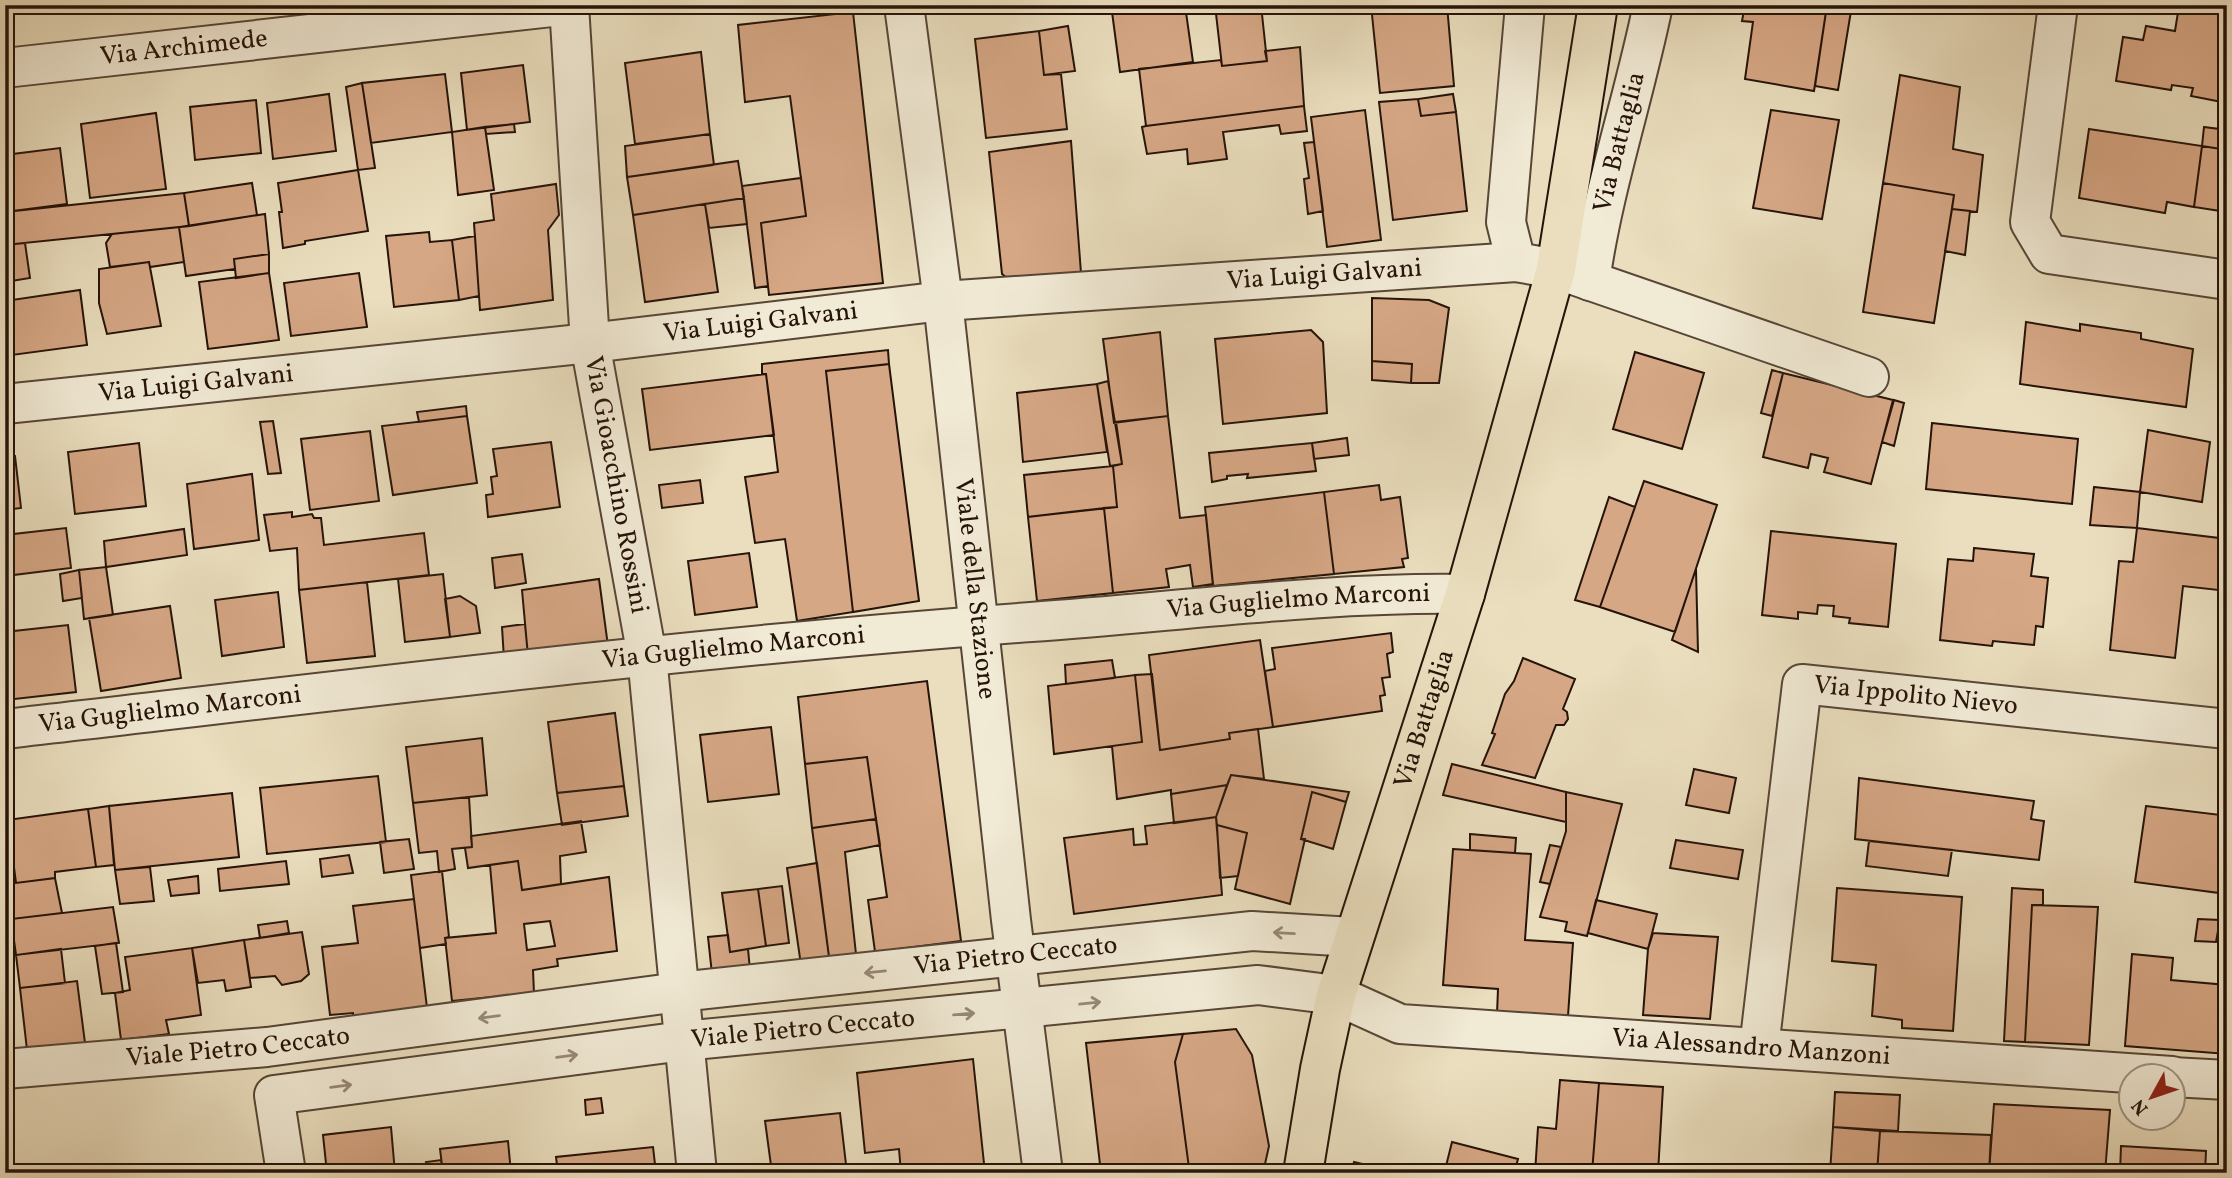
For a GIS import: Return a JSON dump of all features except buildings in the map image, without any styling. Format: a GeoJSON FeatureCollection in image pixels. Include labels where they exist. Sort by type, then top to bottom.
{"type":"FeatureCollection","features":[{"type":"Feature","properties":{"kind":"main road","name":"Via Battaglia"},"geometry":{"type":"LineString","coordinates":[[1303,1173],[1320,1069],[1336,995],[1353,937],[1573,275],[1598,5]]}},
{"type":"Feature","properties":{"kind":"street","name":"Via Archimede"},"geometry":{"type":"LineString","coordinates":[[5,68],[569,5]]}},
{"type":"Feature","properties":{"kind":"street","name":"Via Gioacchino Rossini"},"geometry":{"type":"LineString","coordinates":[[569,5],[590,344],[647,656],[697,1173]]}},
{"type":"Feature","properties":{"kind":"street","name":"Viale della Stazione"},"geometry":{"type":"LineString","coordinates":[[904,5],[943,301],[1022,1009],[1043,1173]]}},
{"type":"Feature","properties":{"kind":"street"},"geometry":{"type":"LineString","coordinates":[[1516,262],[1506,222],[1525,5]]}},
{"type":"Feature","properties":{"kind":"street","name":"Via Battaglia"},"geometry":{"type":"LineString","coordinates":[[1573,275],[1596,238],[1642,61],[1653,5]]}},
{"type":"Feature","properties":{"kind":"street"},"geometry":{"type":"LineString","coordinates":[[2058,5],[2030,222],[2049,254],[2227,280]]}},
{"type":"Feature","properties":{"kind":"street","name":"Via Luigi Galvani"},"geometry":{"type":"LineString","coordinates":[[5,404],[590,344],[943,301],[1516,262],[1573,275]]}},
{"type":"Feature","properties":{"kind":"street"},"geometry":{"type":"LineString","coordinates":[[1573,275],[1869,377]]}},
{"type":"Feature","properties":{"kind":"street","name":"Via Guglielmo Marconi"},"geometry":{"type":"LineString","coordinates":[[5,729],[647,656],[980,625],[1390,593],[1465,594]]}},
{"type":"Feature","properties":{"kind":"street","name":"Via Ippolito Nievo"},"geometry":{"type":"LineString","coordinates":[[1759,1048],[1802,684],[2227,729]]}},
{"type":"Feature","properties":{"kind":"street","name":"Via Pietro Ceccato"},"geometry":{"type":"LineString","coordinates":[[678,992],[1252,931],[1353,937]]}},
{"type":"Feature","properties":{"kind":"street","name":"Viale Pietro Ceccato"},"geometry":{"type":"LineString","coordinates":[[286,1173],[274,1095],[683,1041],[1258,985],[1336,995]]}},
{"type":"Feature","properties":{"kind":"street","name":"Viale Pietro Ceccato"},"geometry":{"type":"LineString","coordinates":[[5,1069],[267,1047],[678,992]]}},
{"type":"Feature","properties":{"kind":"street","name":"Via Alessandro Manzoni"},"geometry":{"type":"LineString","coordinates":[[1336,995],[1400,1024],[2116,1073]]}},
{"type":"Feature","properties":{"kind":"street","name":"Via Alessandro Manzoni"},"geometry":{"type":"LineString","coordinates":[[2186,1078],[2227,1080]]}}]}
